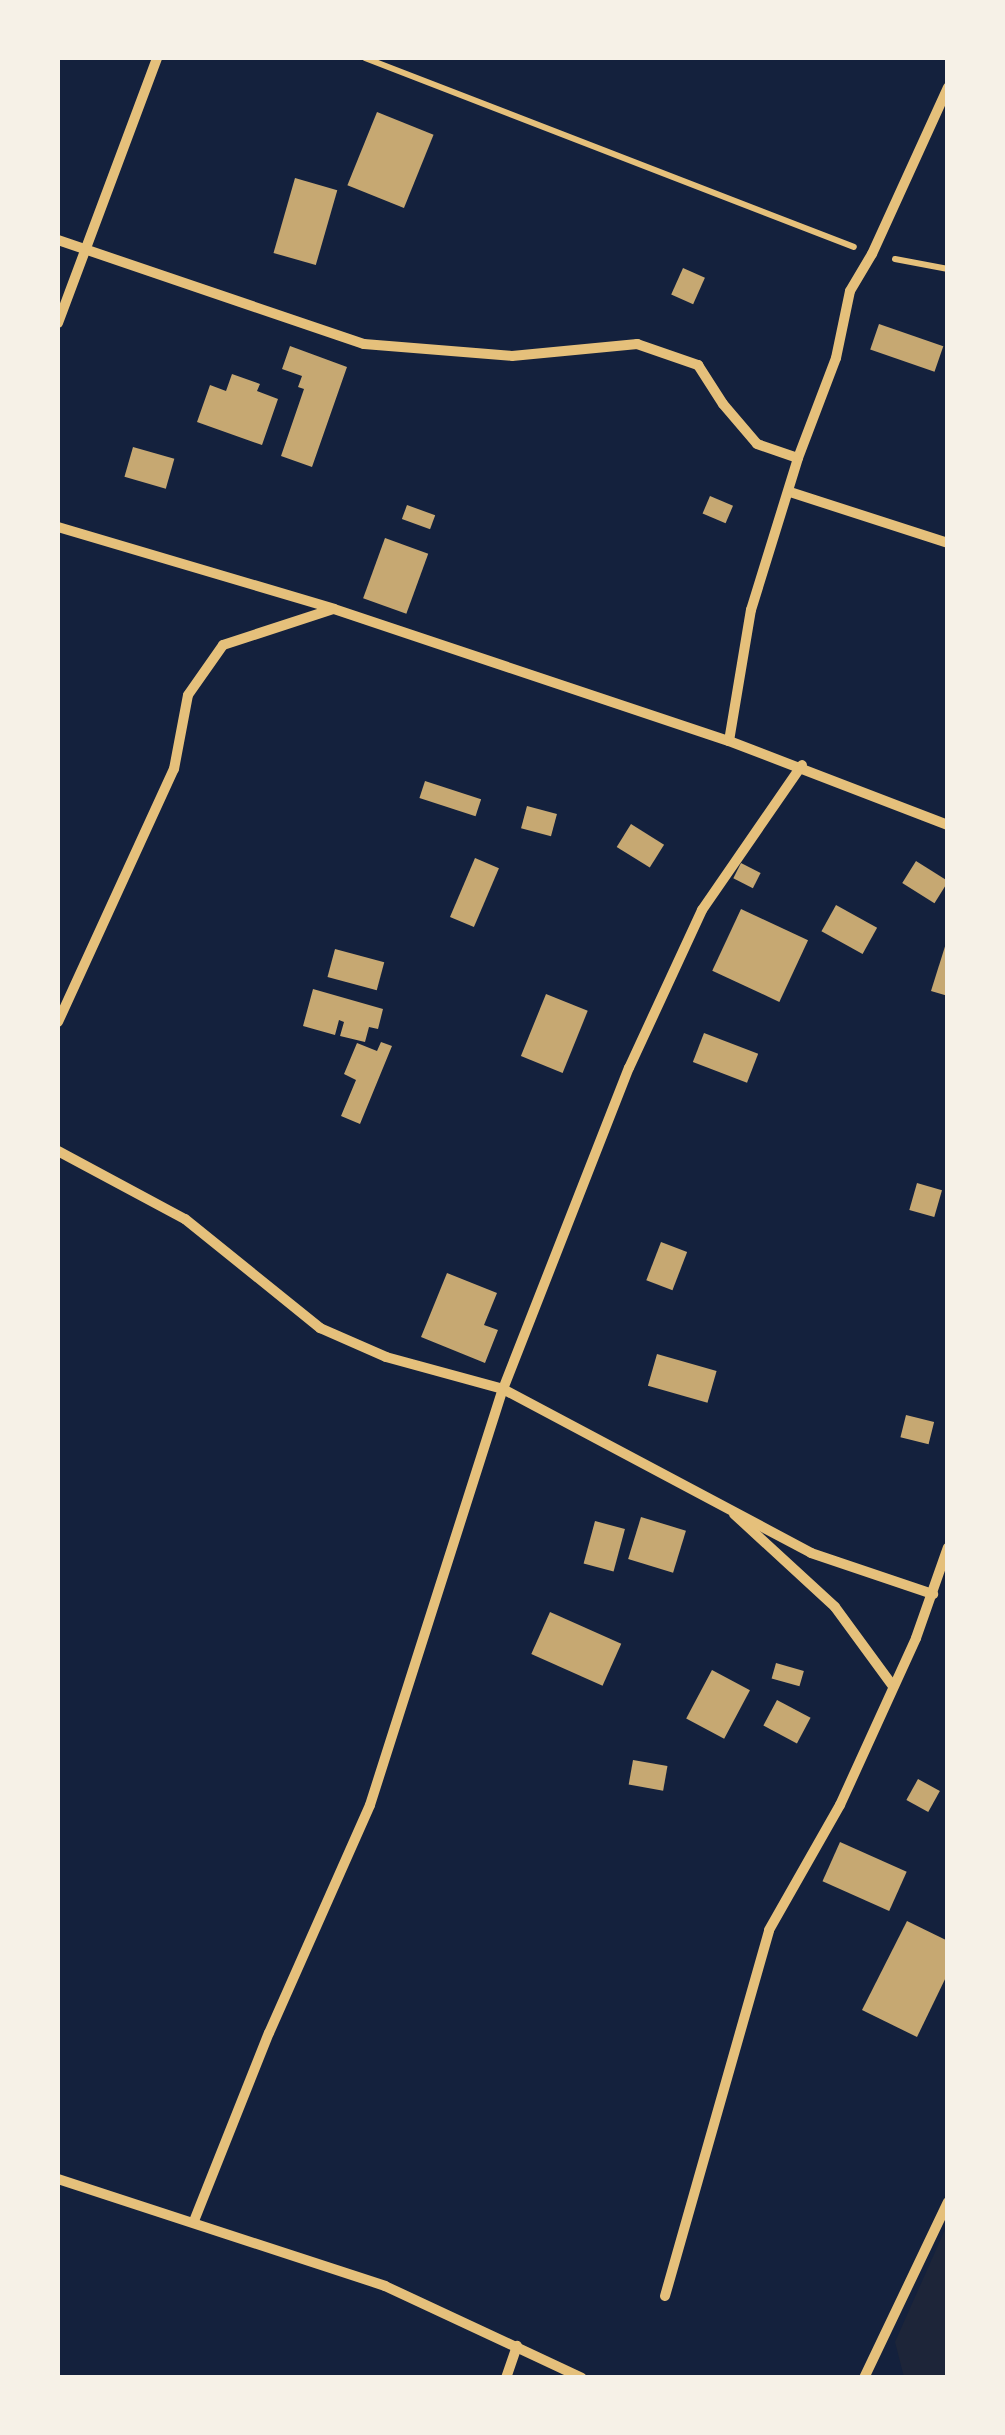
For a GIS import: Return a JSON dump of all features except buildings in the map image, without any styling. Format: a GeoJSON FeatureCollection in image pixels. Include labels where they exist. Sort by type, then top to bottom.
{"type":"FeatureCollection","features":[{"type":"Feature","properties":{"kind":"street"},"geometry":{"type":"LineString","coordinates":[[58,323],[158,58]]}},
{"type":"Feature","properties":{"kind":"street"},"geometry":{"type":"LineString","coordinates":[[729,741],[751,610],[798,458],[836,358],[850,291],[872,254],[948,87]]}},
{"type":"Feature","properties":{"kind":"street"},"geometry":{"type":"LineString","coordinates":[[58,240],[364,344],[512,356],[637,344],[698,365],[722,404],[757,444],[798,458]]}},
{"type":"Feature","properties":{"kind":"street"},"geometry":{"type":"LineString","coordinates":[[790,492],[948,543]]}},
{"type":"Feature","properties":{"kind":"street"},"geometry":{"type":"LineString","coordinates":[[58,527],[334,609],[802,765],[948,825]]}},
{"type":"Feature","properties":{"kind":"street"},"geometry":{"type":"LineString","coordinates":[[58,1022],[174,769],[188,695],[223,645],[334,609]]}},
{"type":"Feature","properties":{"kind":"street"},"geometry":{"type":"LineString","coordinates":[[194,2221],[269,2033],[370,1805],[504,1389],[629,1068],[702,910],[802,765]]}},
{"type":"Feature","properties":{"kind":"street"},"geometry":{"type":"LineString","coordinates":[[58,1151],[185,1219],[320,1328],[386,1357],[504,1389],[719,1500],[811,1553],[933,1594]]}},
{"type":"Feature","properties":{"kind":"street"},"geometry":{"type":"LineString","coordinates":[[719,1500],[835,1607],[892,1685]]}},
{"type":"Feature","properties":{"kind":"street"},"geometry":{"type":"LineString","coordinates":[[664,2296],[769,1930],[840,1806],[933,1594],[948,1547]]}},
{"type":"Feature","properties":{"kind":"street"},"geometry":{"type":"LineString","coordinates":[[58,2179],[385,2286],[582,2378]]}},
{"type":"Feature","properties":{"kind":"street"},"geometry":{"type":"LineString","coordinates":[[864,2378],[948,2202]]}},
{"type":"Feature","properties":{"kind":"street"},"geometry":{"type":"LineString","coordinates":[[506,2378],[518,2346]]}},
{"type":"Feature","properties":{"kind":"path"},"geometry":{"type":"LineString","coordinates":[[365,58],[872,254],[948,269]]}},
{"type":"Feature","properties":{"kind":"shaded area"},"geometry":{"type":"Polygon","coordinates":[[[947,2225],[947,2377],[904,2377],[895,2342],[947,2225]]]}}]}
